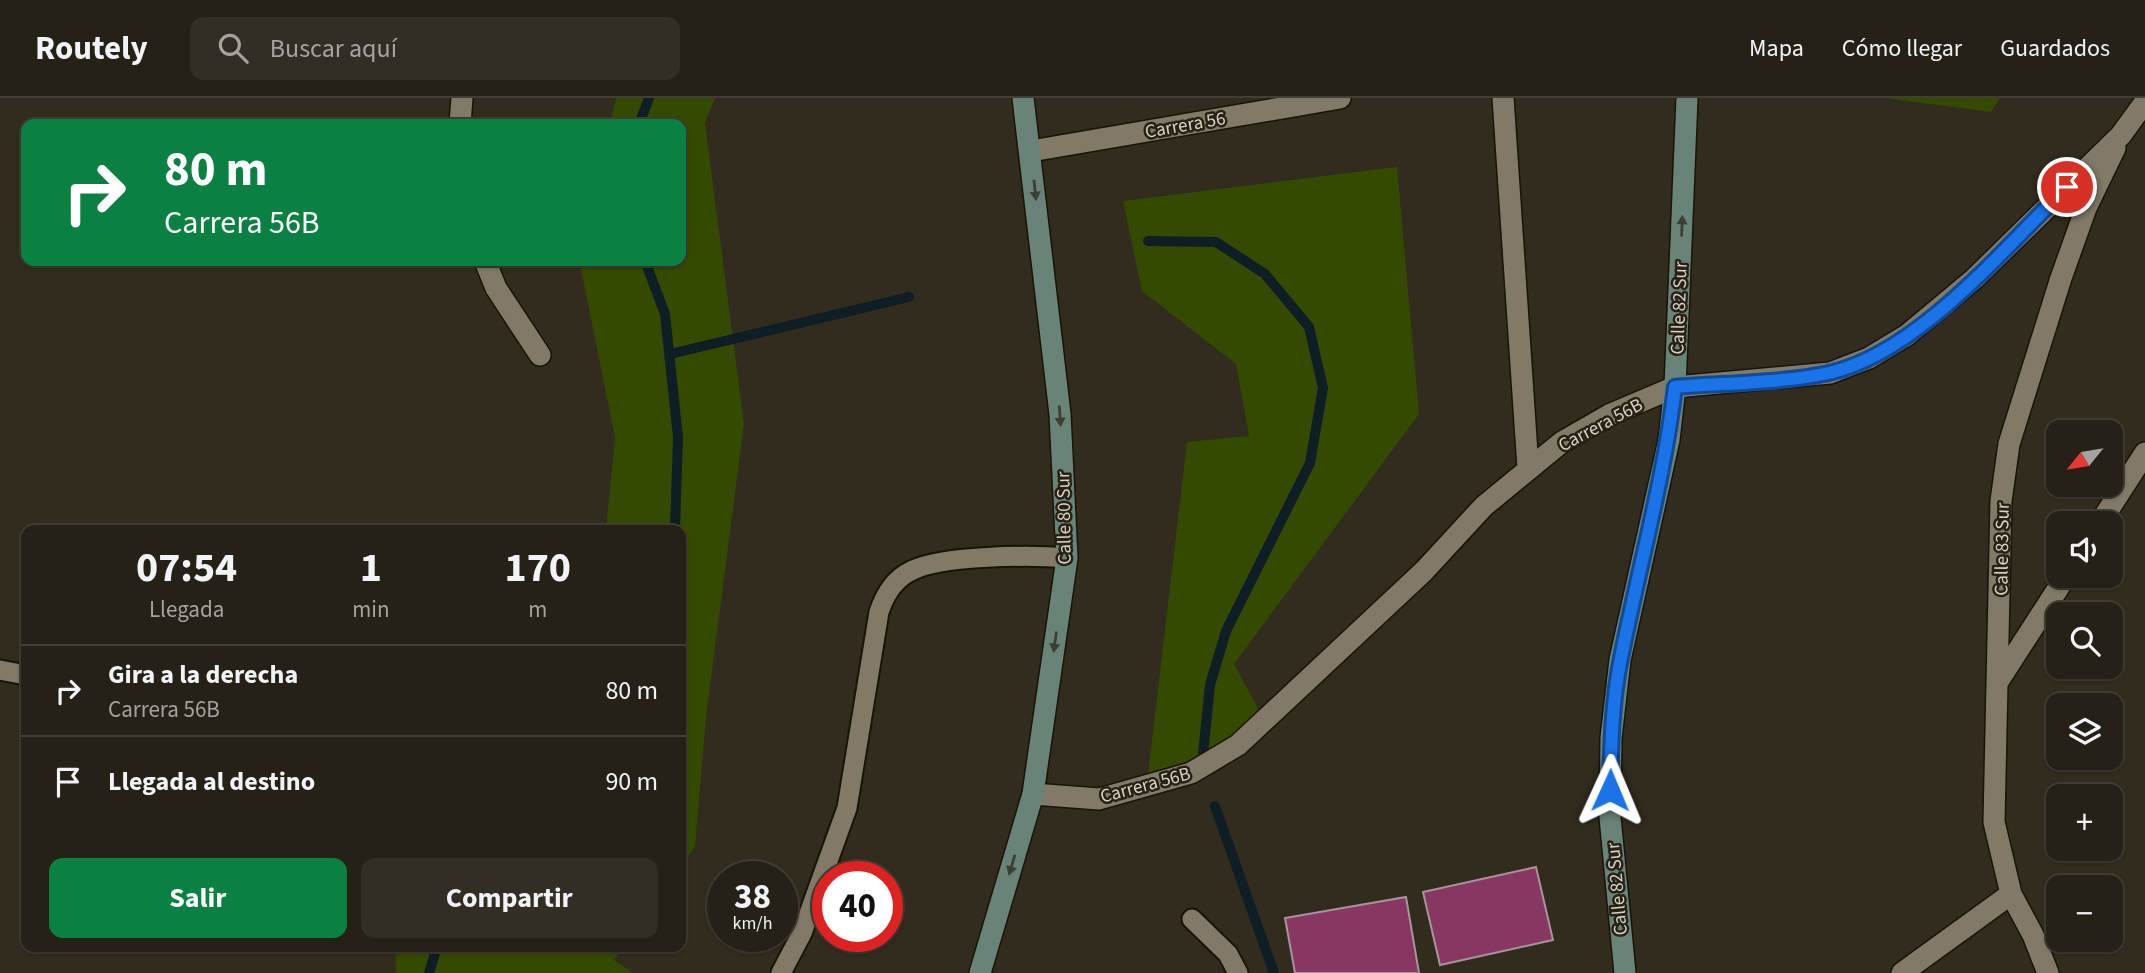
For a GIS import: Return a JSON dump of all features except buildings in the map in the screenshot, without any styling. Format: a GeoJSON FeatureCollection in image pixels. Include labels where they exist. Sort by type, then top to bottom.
{"type":"FeatureCollection","features":[{"type":"Feature","properties":{"kind":"street"},"geometry":{"type":"LineString","coordinates":[[460,119],[462,98]]}},
{"type":"Feature","properties":{"kind":"street","name":"Calle 80 Sur"},"geometry":{"type":"LineString","coordinates":[[980,973],[1033,794],[1067,558],[1060,414],[1023,98]]}},
{"type":"Feature","properties":{"kind":"street","name":"Carrera 56"},"geometry":{"type":"LineString","coordinates":[[1031,151],[1340,98]]}},
{"type":"Feature","properties":{"kind":"street"},"geometry":{"type":"LineString","coordinates":[[1503,98],[1528,468]]}},
{"type":"Feature","properties":{"kind":"street","name":"Calle 82 Sur"},"geometry":{"type":"LineString","coordinates":[[1625,973],[1610,817],[1611,737],[1620,660],[1666,452],[1675,387],[1687,98]]}},
{"type":"Feature","properties":{"kind":"street","name":"Carrera 56B"},"geometry":{"type":"LineString","coordinates":[[1033,794],[1099,799],[1191,773],[1238,745],[1424,571],[1484,506],[1562,442],[1609,415],[1675,387],[1830,373],[1869,358],[1947,304],[2121,135],[2145,102]]}},
{"type":"Feature","properties":{"kind":"street","name":"Calle 83 Sur"},"geometry":{"type":"LineString","coordinates":[[2048,973],[2033,935],[2011,894],[1994,822],[2001,501],[2009,444],[2086,208],[2121,135]]}},
{"type":"Feature","properties":{"kind":"street"},"geometry":{"type":"LineString","coordinates":[[487,266],[496,288],[540,355]]}},
{"type":"Feature","properties":{"kind":"street"},"geometry":{"type":"LineString","coordinates":[[2108,511],[2145,453]]}},
{"type":"Feature","properties":{"kind":"street"},"geometry":{"type":"LineString","coordinates":[[1999,680],[2058,588]]}},
{"type":"Feature","properties":{"kind":"street"},"geometry":{"type":"LineString","coordinates":[[1902,973],[2011,894]]}},
{"type":"Feature","properties":{"kind":"lane"},"geometry":{"type":"LineString","coordinates":[[781,973],[802,933],[847,808],[879,612],[889,589],[911,571],[927,565],[1026,555],[1067,558]]}},
{"type":"Feature","properties":{"kind":"lane"},"geometry":{"type":"LineString","coordinates":[[0,670],[21,675]]}},
{"type":"Feature","properties":{"kind":"lane"},"geometry":{"type":"LineString","coordinates":[[1192,919],[1228,954],[1238,973]]}},
{"type":"Feature","properties":{"kind":"green space"},"geometry":{"type":"Polygon","coordinates":[[[616,98],[715,98],[705,123],[744,424],[706,717],[695,846],[686,860],[686,525],[606,525],[615,438],[580,266],[686,266],[686,119],[611,119],[616,98]]]}},
{"type":"Feature","properties":{"kind":"green space"},"geometry":{"type":"Polygon","coordinates":[[[1885,98],[2000,98],[1991,112],[1885,98]]]}},
{"type":"Feature","properties":{"kind":"green space"},"geometry":{"type":"Polygon","coordinates":[[[1397,167],[1419,414],[1234,664],[1262,716],[1185,771],[1147,783],[1187,442],[1249,436],[1236,364],[1142,291],[1123,201],[1397,167]]]}},
{"type":"Feature","properties":{"kind":"green space"},"geometry":{"type":"Polygon","coordinates":[[[395,952],[620,952],[614,960],[633,973],[396,973],[395,952]]]}},
{"type":"Feature","properties":{"kind":"waterway"},"geometry":{"type":"LineString","coordinates":[[641,119],[649,98]]}},
{"type":"Feature","properties":{"kind":"waterway"},"geometry":{"type":"LineString","coordinates":[[1148,241],[1216,242],[1265,274],[1309,327],[1323,388],[1310,463],[1226,631],[1210,685],[1203,754]]}},
{"type":"Feature","properties":{"kind":"waterway"},"geometry":{"type":"LineString","coordinates":[[647,266],[665,314],[678,437],[675,525]]}},
{"type":"Feature","properties":{"kind":"waterway"},"geometry":{"type":"LineString","coordinates":[[670,354],[909,297]]}},
{"type":"Feature","properties":{"kind":"waterway"},"geometry":{"type":"LineString","coordinates":[[1215,806],[1274,973]]}},
{"type":"Feature","properties":{"kind":"waterway"},"geometry":{"type":"LineString","coordinates":[[429,973],[435,952]]}},
{"type":"Feature","properties":{"kind":"route"},"geometry":{"type":"LineString","coordinates":[[1610,790],[1611,737],[1620,660],[1665,460],[1675,387],[1830,373],[1869,358],[1907,335],[1947,304],[2067,187]]}}]}
